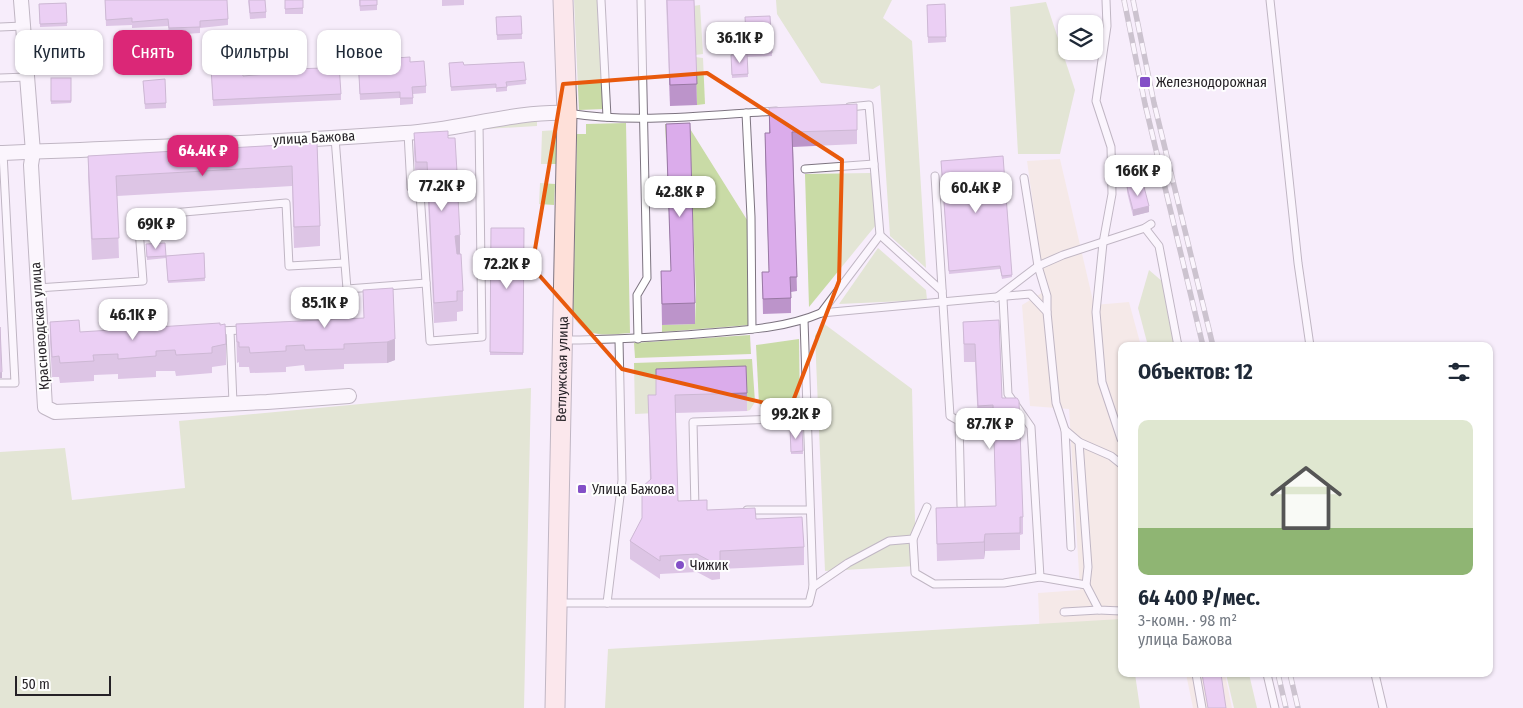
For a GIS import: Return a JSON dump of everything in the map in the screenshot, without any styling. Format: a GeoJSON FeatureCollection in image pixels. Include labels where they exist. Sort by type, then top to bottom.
{"type":"FeatureCollection","features":[{"type":"Feature","properties":{"kind":"main road","name":"Ветлужская улица"},"geometry":{"type":"LineString","coordinates":[[556,708],[567,113],[563,0]]}},
{"type":"Feature","properties":{"kind":"street","name":"Красноводская улица"},"geometry":{"type":"LineString","coordinates":[[20,0],[33,152],[31,165],[37,288],[45,336],[45,406],[55,412],[348,396]]}},
{"type":"Feature","properties":{"kind":"street","name":"улица Бажова"},"geometry":{"type":"LineString","coordinates":[[2,153],[408,133],[479,124],[539,112],[567,113]]}},
{"type":"Feature","properties":{"kind":"lane"},"geometry":{"type":"LineString","coordinates":[[601,0],[607,117]]}},
{"type":"Feature","properties":{"kind":"lane"},"geometry":{"type":"LineString","coordinates":[[638,339],[637,295],[647,278],[641,0]]}},
{"type":"Feature","properties":{"kind":"lane"},"geometry":{"type":"LineString","coordinates":[[1106,0],[1107,26],[1096,101],[1111,147],[1112,194],[1103,243],[1096,312],[1102,382],[1118,430]]}},
{"type":"Feature","properties":{"kind":"lane"},"geometry":{"type":"LineString","coordinates":[[1270,0],[1298,263],[1309,342]]}},
{"type":"Feature","properties":{"kind":"lane"},"geometry":{"type":"LineString","coordinates":[[0,27],[23,26]]}},
{"type":"Feature","properties":{"kind":"lane"},"geometry":{"type":"LineString","coordinates":[[0,78],[27,77]]}},
{"type":"Feature","properties":{"kind":"lane"},"geometry":{"type":"LineString","coordinates":[[821,313],[880,235],[870,106],[843,108]]}},
{"type":"Feature","properties":{"kind":"lane"},"geometry":{"type":"LineString","coordinates":[[567,113],[607,117],[644,117],[785,111]]}},
{"type":"Feature","properties":{"kind":"lane"},"geometry":{"type":"LineString","coordinates":[[746,113],[751,217],[752,330]]}},
{"type":"Feature","properties":{"kind":"lane"},"geometry":{"type":"LineString","coordinates":[[408,133],[411,188],[420,192],[430,341],[482,337],[479,124]]}},
{"type":"Feature","properties":{"kind":"lane"},"geometry":{"type":"LineString","coordinates":[[335,137],[347,289],[347,324],[337,324]]}},
{"type":"Feature","properties":{"kind":"lane"},"geometry":{"type":"LineString","coordinates":[[0,383],[14,383],[2,153]]}},
{"type":"Feature","properties":{"kind":"lane"},"geometry":{"type":"LineString","coordinates":[[805,170],[874,164]]}},
{"type":"Feature","properties":{"kind":"lane"},"geometry":{"type":"LineString","coordinates":[[934,176],[944,303],[950,416],[959,421],[961,506]]}},
{"type":"Feature","properties":{"kind":"lane"},"geometry":{"type":"LineString","coordinates":[[1024,178],[1038,266],[1047,296],[1056,403],[1065,430],[1071,547]]}},
{"type":"Feature","properties":{"kind":"lane"},"geometry":{"type":"LineString","coordinates":[[37,288],[143,281],[138,216],[286,203],[289,266],[344,264]]}},
{"type":"Feature","properties":{"kind":"lane"},"geometry":{"type":"LineString","coordinates":[[999,298],[1038,266],[1063,255],[1103,243],[1148,226],[1159,246],[1177,342]]}},
{"type":"Feature","properties":{"kind":"lane"},"geometry":{"type":"LineString","coordinates":[[880,235],[942,291]]}},
{"type":"Feature","properties":{"kind":"lane"},"geometry":{"type":"LineString","coordinates":[[347,289],[426,284]]}},
{"type":"Feature","properties":{"kind":"lane"},"geometry":{"type":"LineString","coordinates":[[564,340],[638,339],[752,330],[804,320],[821,313],[1030,294],[1047,312]]}},
{"type":"Feature","properties":{"kind":"lane"},"geometry":{"type":"LineString","coordinates":[[999,298],[1008,394],[1031,426],[1040,577]]}},
{"type":"Feature","properties":{"kind":"lane"},"geometry":{"type":"LineString","coordinates":[[558,603],[809,603],[813,588],[804,320]]}},
{"type":"Feature","properties":{"kind":"lane"},"geometry":{"type":"LineString","coordinates":[[211,332],[250,330]]}},
{"type":"Feature","properties":{"kind":"lane"},"geometry":{"type":"LineString","coordinates":[[230,331],[233,403]]}},
{"type":"Feature","properties":{"kind":"lane"},"geometry":{"type":"LineString","coordinates":[[607,603],[622,480],[618,340]]}},
{"type":"Feature","properties":{"kind":"lane"},"geometry":{"type":"LineString","coordinates":[[704,510],[695,510],[693,422],[806,418]]}},
{"type":"Feature","properties":{"kind":"lane"},"geometry":{"type":"LineString","coordinates":[[1065,430],[1079,442],[1111,456],[1118,462]]}},
{"type":"Feature","properties":{"kind":"lane"},"geometry":{"type":"LineString","coordinates":[[1079,442],[1088,567],[1086,585],[1099,610]]}},
{"type":"Feature","properties":{"kind":"lane"},"geometry":{"type":"LineString","coordinates":[[927,507],[913,539],[915,573],[934,584],[1004,583],[1040,577],[1086,585]]}},
{"type":"Feature","properties":{"kind":"lane"},"geometry":{"type":"LineString","coordinates":[[741,510],[810,510]]}},
{"type":"Feature","properties":{"kind":"lane"},"geometry":{"type":"LineString","coordinates":[[813,588],[848,563],[888,541],[913,539]]}},
{"type":"Feature","properties":{"kind":"lane"},"geometry":{"type":"LineString","coordinates":[[1064,612],[1118,611]]}},
{"type":"Feature","properties":{"kind":"lane"},"geometry":{"type":"LineString","coordinates":[[1197,677],[1202,708]]}},
{"type":"Feature","properties":{"kind":"lane"},"geometry":{"type":"LineString","coordinates":[[1268,677],[1275,708]]}},
{"type":"Feature","properties":{"kind":"lane"},"geometry":{"type":"LineString","coordinates":[[1376,677],[1383,708]]}},
{"type":"Feature","properties":{"kind":"highlighted area"},"geometry":{"type":"Polygon","coordinates":[[[707,73],[842,160],[839,281],[790,409],[622,369],[532,267],[563,84],[707,73]]]}},
{"type":"Feature","properties":{"kind":"shaded area"},"geometry":{"type":"Polygon","coordinates":[[[1060,159],[1094,305],[1129,302],[1140,342],[1118,342],[1117,634],[1040,639],[1038,593],[1080,590],[1069,409],[1030,406],[1022,305],[1045,291],[1027,161],[1060,159]]]}},
{"type":"Feature","properties":{"kind":"shaded area"},"geometry":{"type":"Polygon","coordinates":[[[1187,677],[1226,677],[1232,708],[1193,708],[1187,677]]]}},
{"type":"Feature","properties":{"kind":"green space"},"geometry":{"type":"Polygon","coordinates":[[[574,0],[599,0],[604,109],[579,110],[574,0]]]}},
{"type":"Feature","properties":{"kind":"green space"},"geometry":{"type":"Polygon","coordinates":[[[776,0],[892,0],[883,18],[912,41],[926,268],[890,236],[880,85],[873,89],[821,83],[777,14],[776,0]]]}},
{"type":"Feature","properties":{"kind":"green space"},"geometry":{"type":"Polygon","coordinates":[[[1046,2],[1058,38],[1058,60],[1065,60],[1075,90],[1060,154],[1018,154],[1010,7],[1046,2]]]}},
{"type":"Feature","properties":{"kind":"green space"},"geometry":{"type":"Polygon","coordinates":[[[700,5],[703,54],[695,55],[693,6],[700,5]]]}},
{"type":"Feature","properties":{"kind":"green space"},"geometry":{"type":"Polygon","coordinates":[[[695,57],[703,58],[705,104],[697,105],[695,57]]]}},
{"type":"Feature","properties":{"kind":"green space"},"geometry":{"type":"Polygon","coordinates":[[[537,116],[537,126],[486,129],[489,126],[537,116]]]}},
{"type":"Feature","properties":{"kind":"green space"},"geometry":{"type":"Polygon","coordinates":[[[626,123],[630,333],[605,335],[584,329],[573,316],[577,134],[586,134],[586,124],[626,123]]]}},
{"type":"Feature","properties":{"kind":"green space"},"geometry":{"type":"Polygon","coordinates":[[[665,124],[687,124],[749,223],[750,325],[662,332],[662,325],[695,324],[696,294],[690,144],[666,144],[665,124]]]}},
{"type":"Feature","properties":{"kind":"green space"},"geometry":{"type":"Polygon","coordinates":[[[557,130],[557,164],[541,164],[542,131],[557,130]]]}},
{"type":"Feature","properties":{"kind":"green space"},"geometry":{"type":"Polygon","coordinates":[[[871,173],[876,225],[809,307],[805,174],[871,173]]]}},
{"type":"Feature","properties":{"kind":"green space"},"geometry":{"type":"Polygon","coordinates":[[[540,183],[555,184],[554,205],[539,204],[540,183]]]}},
{"type":"Feature","properties":{"kind":"green space"},"geometry":{"type":"Polygon","coordinates":[[[878,248],[926,290],[927,300],[839,304],[878,248]]]}},
{"type":"Feature","properties":{"kind":"green space"},"geometry":{"type":"Polygon","coordinates":[[[1149,270],[1170,288],[1181,342],[1147,342],[1138,308],[1149,270]]]}},
{"type":"Feature","properties":{"kind":"green space"},"geometry":{"type":"Polygon","coordinates":[[[823,323],[912,389],[916,566],[825,571],[815,336],[823,323]]]}},
{"type":"Feature","properties":{"kind":"green space"},"geometry":{"type":"Polygon","coordinates":[[[750,335],[751,354],[635,358],[634,343],[750,335]]]}},
{"type":"Feature","properties":{"kind":"green space"},"geometry":{"type":"Polygon","coordinates":[[[799,339],[800,411],[794,414],[765,413],[759,404],[756,345],[799,339]]]}},
{"type":"Feature","properties":{"kind":"green space"},"geometry":{"type":"Polygon","coordinates":[[[752,359],[755,402],[750,410],[747,411],[746,385],[656,387],[656,413],[635,414],[634,363],[752,359]]]}},
{"type":"Feature","properties":{"kind":"green space"},"geometry":{"type":"Polygon","coordinates":[[[531,388],[524,708],[0,708],[0,452],[65,448],[72,500],[185,488],[179,421],[531,388]]]}},
{"type":"Feature","properties":{"kind":"green space"},"geometry":{"type":"Polygon","coordinates":[[[1118,619],[1118,677],[1135,677],[1140,708],[605,708],[608,649],[1118,619]]]}},
{"type":"Feature","properties":{"kind":"green space"},"geometry":{"type":"Polygon","coordinates":[[[1227,677],[1250,677],[1257,708],[1234,708],[1227,677]]]}},
{"type":"Feature","properties":{"kind":"building"},"geometry":{"type":"Polygon","coordinates":[[[105,0],[227,0],[228,19],[200,21],[200,27],[169,28],[168,19],[132,22],[132,18],[106,20],[105,0]]]}},
{"type":"Feature","properties":{"kind":"building"},"geometry":{"type":"Polygon","coordinates":[[[249,0],[265,0],[266,12],[250,13],[249,0]]]}},
{"type":"Feature","properties":{"kind":"building"},"geometry":{"type":"Polygon","coordinates":[[[285,0],[303,0],[303,8],[285,9],[285,0]]]}},
{"type":"Feature","properties":{"kind":"building"},"geometry":{"type":"Polygon","coordinates":[[[360,0],[377,0],[377,5],[360,6],[360,0]]]}},
{"type":"Feature","properties":{"kind":"building"},"geometry":{"type":"Polygon","coordinates":[[[667,0],[694,0],[697,84],[670,85],[667,0]]]}},
{"type":"Feature","properties":{"kind":"building"},"geometry":{"type":"Polygon","coordinates":[[[66,3],[67,23],[40,24],[39,4],[66,3]]]}},
{"type":"Feature","properties":{"kind":"building"},"geometry":{"type":"Polygon","coordinates":[[[945,4],[946,37],[928,37],[927,5],[945,4]]]}},
{"type":"Feature","properties":{"kind":"building"},"geometry":{"type":"Polygon","coordinates":[[[521,16],[522,34],[497,35],[496,17],[521,16]]]}},
{"type":"Feature","properties":{"kind":"building"},"geometry":{"type":"Polygon","coordinates":[[[770,16],[772,53],[747,54],[745,17],[770,16]]]}},
{"type":"Feature","properties":{"kind":"building"},"geometry":{"type":"Polygon","coordinates":[[[747,54],[748,74],[732,75],[731,55],[747,54]]]}},
{"type":"Feature","properties":{"kind":"building"},"geometry":{"type":"Polygon","coordinates":[[[410,57],[410,62],[424,61],[426,86],[412,87],[413,98],[400,98],[400,92],[360,94],[359,75],[401,75],[401,58],[410,57]]]}},
{"type":"Feature","properties":{"kind":"building"},"geometry":{"type":"Polygon","coordinates":[[[463,62],[464,65],[524,62],[526,80],[506,82],[507,87],[496,88],[496,84],[451,87],[449,63],[463,62]]]}},
{"type":"Feature","properties":{"kind":"building"},"geometry":{"type":"Polygon","coordinates":[[[317,68],[317,75],[340,75],[341,94],[213,100],[211,75],[307,75],[307,69],[317,68]]]}},
{"type":"Feature","properties":{"kind":"building"},"geometry":{"type":"Polygon","coordinates":[[[51,78],[71,78],[71,101],[51,101],[51,78]]]}},
{"type":"Feature","properties":{"kind":"building"},"geometry":{"type":"Polygon","coordinates":[[[165,79],[166,103],[145,104],[143,81],[165,79]]]}},
{"type":"Feature","properties":{"kind":"building"},"geometry":{"type":"Polygon","coordinates":[[[857,104],[857,130],[792,132],[797,277],[790,277],[791,298],[763,299],[762,272],[769,272],[765,133],[770,133],[769,108],[857,104]]]}},
{"type":"Feature","properties":{"kind":"building"},"geometry":{"type":"Polygon","coordinates":[[[690,123],[695,303],[662,304],[661,271],[671,271],[666,124],[690,123]]]}},
{"type":"Feature","properties":{"kind":"building"},"geometry":{"type":"Polygon","coordinates":[[[448,131],[448,138],[455,138],[457,172],[451,173],[453,197],[458,197],[460,235],[455,236],[457,254],[461,254],[463,291],[457,291],[457,301],[434,303],[427,162],[416,162],[414,133],[448,131]]]}},
{"type":"Feature","properties":{"kind":"building"},"geometry":{"type":"Polygon","coordinates":[[[317,143],[320,226],[294,227],[292,166],[116,176],[119,238],[92,239],[88,156],[317,143]]]}},
{"type":"Feature","properties":{"kind":"building"},"geometry":{"type":"Polygon","coordinates":[[[1003,156],[1012,275],[1002,276],[1000,266],[949,271],[941,161],[1003,156]]]}},
{"type":"Feature","properties":{"kind":"building"},"geometry":{"type":"Polygon","coordinates":[[[1143,183],[1149,206],[1133,210],[1127,187],[1143,183]]]}},
{"type":"Feature","properties":{"kind":"building"},"geometry":{"type":"Polygon","coordinates":[[[491,228],[524,228],[523,353],[490,352],[491,228]]]}},
{"type":"Feature","properties":{"kind":"building"},"geometry":{"type":"Polygon","coordinates":[[[165,243],[166,256],[147,257],[146,244],[165,243]]]}},
{"type":"Feature","properties":{"kind":"building"},"geometry":{"type":"Polygon","coordinates":[[[204,253],[205,278],[168,281],[166,256],[204,253]]]}},
{"type":"Feature","properties":{"kind":"building"},"geometry":{"type":"Polygon","coordinates":[[[393,288],[395,339],[387,342],[344,344],[344,349],[305,350],[304,345],[286,346],[286,351],[250,353],[249,347],[239,347],[239,342],[237,342],[236,324],[364,318],[363,290],[393,288]]]}},
{"type":"Feature","properties":{"kind":"building"},"geometry":{"type":"Polygon","coordinates":[[[79,320],[80,332],[220,323],[220,325],[225,324],[226,344],[212,347],[212,353],[176,355],[175,350],[156,351],[156,356],[118,359],[118,354],[93,355],[94,361],[60,363],[59,356],[52,357],[50,322],[79,320]]]}},
{"type":"Feature","properties":{"kind":"building"},"geometry":{"type":"Polygon","coordinates":[[[999,320],[1002,398],[1017,398],[1019,401],[1023,517],[1020,517],[1020,533],[985,534],[984,542],[937,544],[936,508],[996,506],[993,405],[978,406],[975,344],[964,344],[963,322],[999,320]]]}},
{"type":"Feature","properties":{"kind":"building"},"geometry":{"type":"Polygon","coordinates":[[[0,327],[2,372],[0,373],[0,327]]]}},
{"type":"Feature","properties":{"kind":"building"},"geometry":{"type":"Polygon","coordinates":[[[746,366],[747,393],[675,395],[678,501],[707,500],[707,510],[755,508],[756,519],[802,517],[804,547],[720,551],[720,561],[712,562],[697,554],[660,556],[660,561],[630,541],[642,518],[642,487],[651,479],[648,395],[656,395],[656,369],[746,366]]]}},
{"type":"Feature","properties":{"kind":"building"},"geometry":{"type":"Polygon","coordinates":[[[790,429],[802,429],[803,451],[791,452],[790,429]]]}},
{"type":"Feature","properties":{"kind":"building"},"geometry":{"type":"Polygon","coordinates":[[[1203,677],[1221,677],[1226,708],[1208,708],[1203,677]]]}},
{"type":"Feature","properties":{"kind":"railway"},"geometry":{"type":"LineString","coordinates":[[1124,0],[1145,104],[1202,342]]}},
{"type":"Feature","properties":{"kind":"railway"},"geometry":{"type":"LineString","coordinates":[[1133,0],[1154,103],[1212,342]]}},
{"type":"Feature","properties":{"kind":"railway"},"geometry":{"type":"LineString","coordinates":[[1279,677],[1286,708]]}},
{"type":"Feature","properties":{"kind":"railway"},"geometry":{"type":"LineString","coordinates":[[1291,677],[1298,708]]}},
{"type":"Feature","properties":{"kind":"place","name":"Железнодорожная"},"geometry":{"type":"Point","coordinates":[1145,82]}},
{"type":"Feature","properties":{"kind":"place","name":"Улица Бажова"},"geometry":{"type":"Point","coordinates":[582,489]}},
{"type":"Feature","properties":{"kind":"place","name":"Чижик"},"geometry":{"type":"Point","coordinates":[680,565]}}]}
